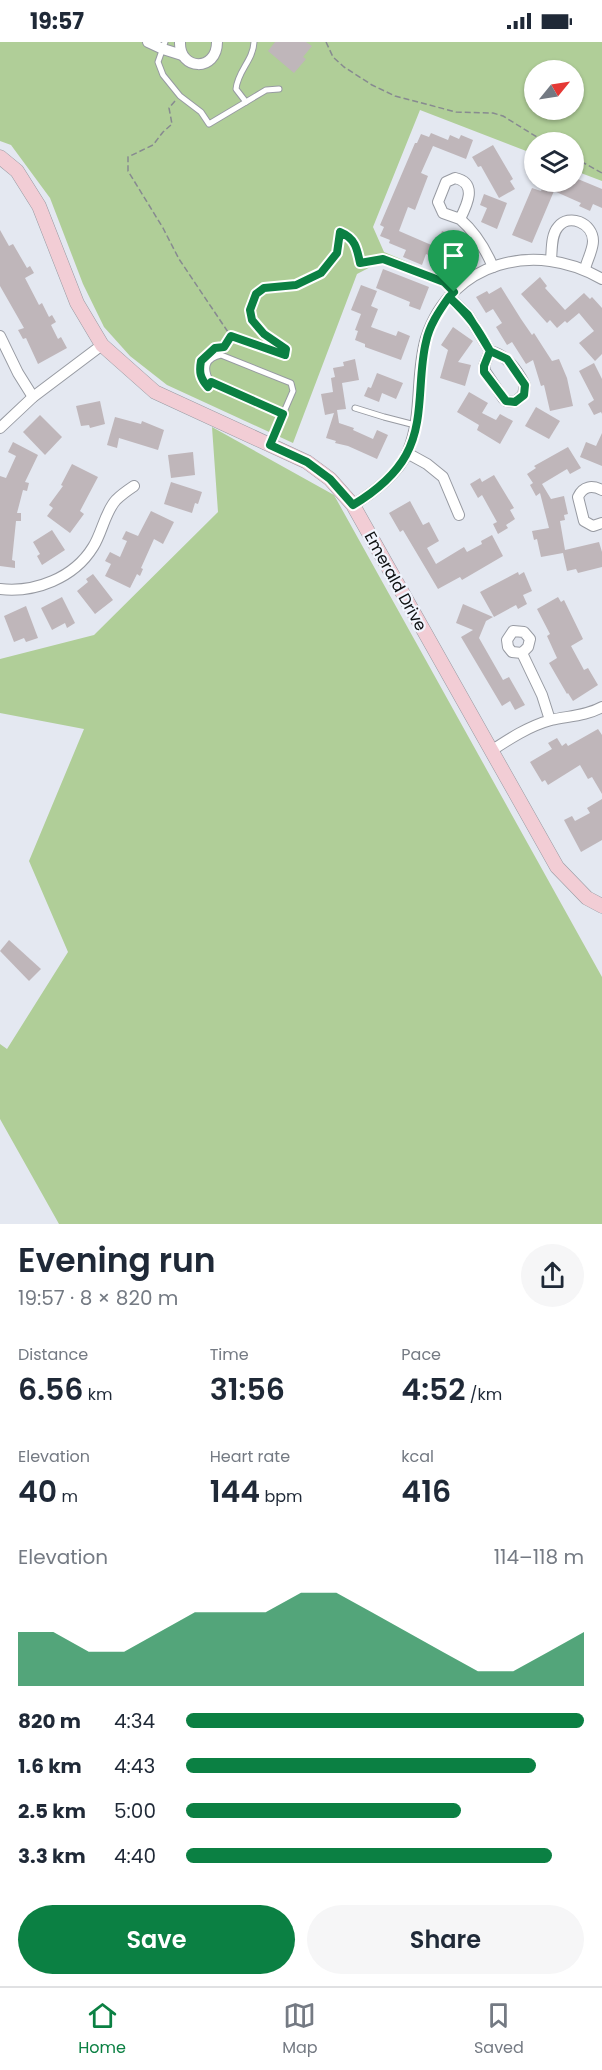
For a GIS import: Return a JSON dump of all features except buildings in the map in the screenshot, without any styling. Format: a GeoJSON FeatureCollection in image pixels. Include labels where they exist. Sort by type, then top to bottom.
{"type":"FeatureCollection","features":[{"type":"Feature","properties":{"kind":"street"},"geometry":{"type":"LineString","coordinates":[[148,42],[164,46],[182,55],[193,64],[206,63],[214,57],[218,42]]}},
{"type":"Feature","properties":{"kind":"street"},"geometry":{"type":"LineString","coordinates":[[180,42],[182,55]]}},
{"type":"Feature","properties":{"kind":"street","name":"Emerald Drive"},"geometry":{"type":"LineString","coordinates":[[0,157],[17,171],[39,206],[77,303],[102,345],[155,392],[307,462],[330,479],[353,505],[557,867],[587,898],[602,906]]}},
{"type":"Feature","properties":{"kind":"street"},"geometry":{"type":"LineString","coordinates":[[460,219],[482,243],[493,267]]}},
{"type":"Feature","properties":{"kind":"street"},"geometry":{"type":"LineString","coordinates":[[551,260],[556,229],[570,220],[580,222],[590,228],[593,239],[585,269]]}},
{"type":"Feature","properties":{"kind":"street"},"geometry":{"type":"LineString","coordinates":[[353,505],[366,497],[390,475],[407,453],[415,425],[426,339],[436,317],[452,295],[472,278],[493,267],[530,258],[551,260],[585,269],[602,279]]}},
{"type":"Feature","properties":{"kind":"street"},"geometry":{"type":"LineString","coordinates":[[452,295],[468,315],[490,351],[507,359],[525,385],[524,395],[515,402],[506,401],[484,372],[490,351]]}},
{"type":"Feature","properties":{"kind":"street"},"geometry":{"type":"LineString","coordinates":[[0,336],[33,397]]}},
{"type":"Feature","properties":{"kind":"street"},"geometry":{"type":"LineString","coordinates":[[0,428],[33,397],[102,345]]}},
{"type":"Feature","properties":{"kind":"street"},"geometry":{"type":"LineString","coordinates":[[407,453],[427,464],[443,477],[459,515]]}},
{"type":"Feature","properties":{"kind":"street"},"geometry":{"type":"LineString","coordinates":[[0,589],[15,591],[37,588],[58,579],[75,566],[93,548],[114,501],[134,486]]}},
{"type":"Feature","properties":{"kind":"street"},"geometry":{"type":"LineString","coordinates":[[602,490],[587,487],[578,497],[584,521],[593,526],[602,523]]}},
{"type":"Feature","properties":{"kind":"street"},"geometry":{"type":"LineString","coordinates":[[522,653],[543,694],[550,720]]}},
{"type":"Feature","properties":{"kind":"street"},"geometry":{"type":"LineString","coordinates":[[491,751],[513,736],[550,720],[580,715],[602,707]]}},
{"type":"Feature","properties":{"kind":"lane"},"geometry":{"type":"LineString","coordinates":[[246,102],[237,89],[237,77],[250,58],[254,42]]}},
{"type":"Feature","properties":{"kind":"lane"},"geometry":{"type":"LineString","coordinates":[[164,46],[158,62],[163,75],[180,96],[201,112],[209,124],[266,90],[279,89]]}},
{"type":"Feature","properties":{"kind":"lane"},"geometry":{"type":"LineString","coordinates":[[270,445],[293,391],[291,383],[221,355],[213,356],[208,360],[206,368],[211,382],[283,414]]}},
{"type":"Feature","properties":{"kind":"lane"},"geometry":{"type":"LineString","coordinates":[[355,408],[415,425]]}},
{"type":"Feature","properties":{"kind":"path"},"geometry":{"type":"LineString","coordinates":[[326,42],[338,62],[372,85],[395,96],[456,112],[493,113],[503,116],[529,132]]}},
{"type":"Feature","properties":{"kind":"path"},"geometry":{"type":"LineString","coordinates":[[180,96],[169,108],[172,124],[153,145],[128,157],[128,171],[179,259],[231,336],[285,355],[286,349],[264,334],[252,320],[250,310],[256,294],[264,288],[296,285],[321,273],[337,253],[340,232],[350,236],[357,248],[360,263],[383,259],[444,282],[452,295]]}},
{"type":"Feature","properties":{"kind":"path"},"geometry":{"type":"LineString","coordinates":[[584,163],[602,173]]}},
{"type":"Feature","properties":{"kind":"path"},"geometry":{"type":"LineString","coordinates":[[215,348],[224,347],[231,336]]}},
{"type":"Feature","properties":{"kind":"green space"},"geometry":{"type":"Polygon","coordinates":[[[0,42],[602,42],[602,181],[584,174],[584,132],[524,132],[524,150],[420,110],[373,227],[384,252],[453,281],[446,286],[380,262],[357,274],[293,443],[167,385],[130,356],[104,327],[83,284],[50,198],[11,145],[0,141],[0,42]]]}},
{"type":"Feature","properties":{"kind":"green space"},"geometry":{"type":"Polygon","coordinates":[[[212,427],[334,495],[602,977],[602,1224],[59,1224],[0,1119],[0,1044],[7,1049],[68,952],[29,861],[84,729],[0,713],[0,659],[94,635],[218,512],[212,427]]]}},
{"type":"Feature","properties":{"kind":"route"},"geometry":{"type":"LineString","coordinates":[[454,292],[444,282],[383,259],[360,263],[357,248],[350,236],[340,232],[337,253],[321,273],[296,285],[264,288],[256,294],[250,310],[252,320],[264,334],[286,349],[285,355],[231,336],[224,347],[215,348],[208,353],[201,361],[199,372],[208,387],[211,382],[283,414],[270,445],[307,462],[330,479],[353,505],[366,497],[390,475],[407,453],[414,434],[426,339],[449,297],[468,315],[490,351],[507,359],[525,385],[524,395],[515,402],[506,401],[484,372],[486,358],[490,351],[478,329],[468,315],[449,297],[454,292]]}}]}
